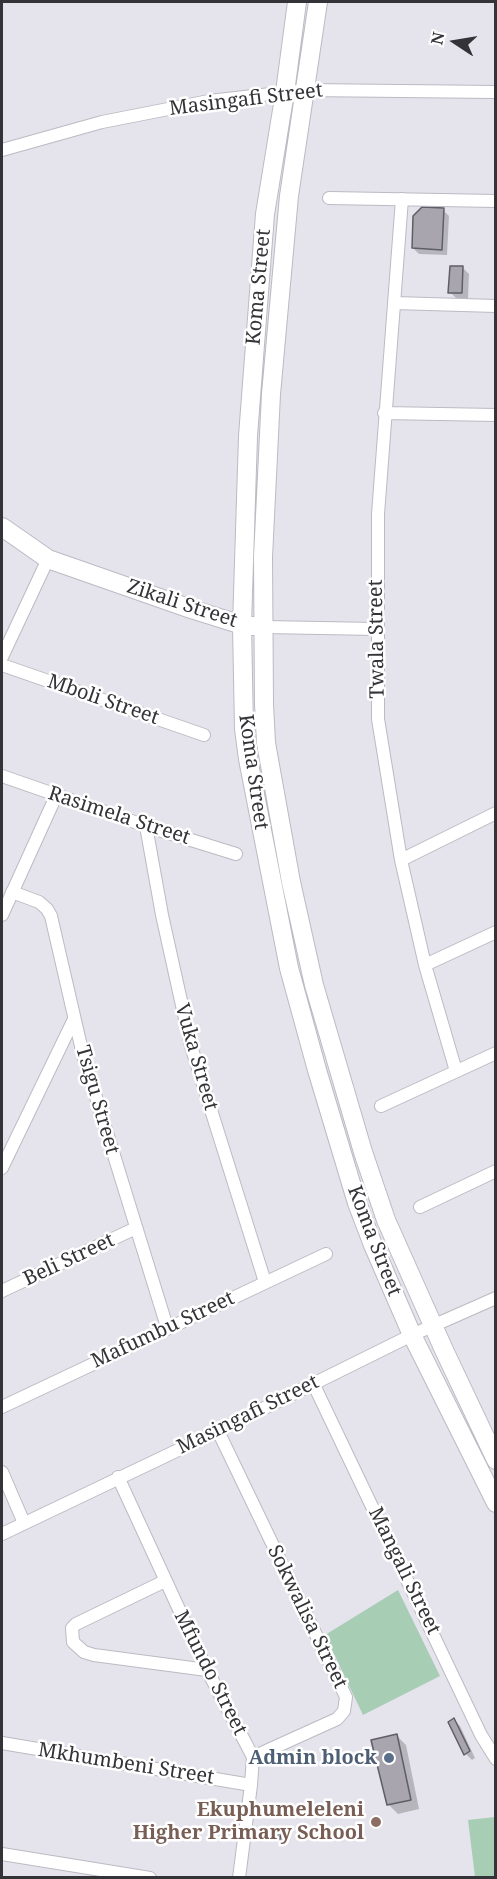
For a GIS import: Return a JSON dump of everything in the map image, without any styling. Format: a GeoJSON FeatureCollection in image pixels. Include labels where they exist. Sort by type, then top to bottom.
{"type":"FeatureCollection","features":[{"type":"Feature","properties":{"kind":"main road","name":"Koma Street"},"geometry":{"type":"LineString","coordinates":[[297,2],[265,214],[248,436],[242,625],[244,729],[289,968],[316,1070],[357,1203],[412,1335],[495,1503]]}},
{"type":"Feature","properties":{"kind":"main road","name":"Koma Street"},"geometry":{"type":"LineString","coordinates":[[318,2],[289,196],[271,394],[263,557],[266,743],[282,837],[314,985],[341,1081],[386,1220],[495,1460]]}},
{"type":"Feature","properties":{"kind":"main road","name":"Zikali Street"},"geometry":{"type":"LineString","coordinates":[[2,527],[48,559],[191,609],[242,625],[264,627]]}},
{"type":"Feature","properties":{"kind":"street","name":"Masingafi Street"},"geometry":{"type":"LineString","coordinates":[[2,150],[102,122],[209,101],[285,92],[306,90],[495,92]]}},
{"type":"Feature","properties":{"kind":"street"},"geometry":{"type":"LineString","coordinates":[[329,198],[495,201]]}},
{"type":"Feature","properties":{"kind":"street","name":"Twala Street"},"geometry":{"type":"LineString","coordinates":[[402,199],[378,514],[379,729],[401,860],[425,965],[456,1071]]}},
{"type":"Feature","properties":{"kind":"street"},"geometry":{"type":"LineString","coordinates":[[394,303],[495,306]]}},
{"type":"Feature","properties":{"kind":"street"},"geometry":{"type":"LineString","coordinates":[[384,413],[495,415]]}},
{"type":"Feature","properties":{"kind":"street"},"geometry":{"type":"LineString","coordinates":[[2,657],[48,559]]}},
{"type":"Feature","properties":{"kind":"street","name":"Zikali Street"},"geometry":{"type":"LineString","coordinates":[[264,627],[377,629]]}},
{"type":"Feature","properties":{"kind":"street","name":"Mboli Street"},"geometry":{"type":"LineString","coordinates":[[2,665],[204,735]]}},
{"type":"Feature","properties":{"kind":"street","name":"Rasimela Street"},"geometry":{"type":"LineString","coordinates":[[2,776],[56,796],[236,854]]}},
{"type":"Feature","properties":{"kind":"street"},"geometry":{"type":"LineString","coordinates":[[2,915],[56,796]]}},
{"type":"Feature","properties":{"kind":"street"},"geometry":{"type":"LineString","coordinates":[[401,860],[495,813]]}},
{"type":"Feature","properties":{"kind":"street","name":"Vuka Street"},"geometry":{"type":"LineString","coordinates":[[146,826],[162,915],[191,1046],[265,1282]]}},
{"type":"Feature","properties":{"kind":"street","name":"Tsigu Street"},"geometry":{"type":"LineString","coordinates":[[12,892],[39,902],[51,916],[74,1019],[95,1096],[167,1327]]}},
{"type":"Feature","properties":{"kind":"street"},"geometry":{"type":"LineString","coordinates":[[425,965],[495,932]]}},
{"type":"Feature","properties":{"kind":"street"},"geometry":{"type":"LineString","coordinates":[[2,1168],[74,1019]]}},
{"type":"Feature","properties":{"kind":"street"},"geometry":{"type":"LineString","coordinates":[[381,1106],[495,1053]]}},
{"type":"Feature","properties":{"kind":"street"},"geometry":{"type":"LineString","coordinates":[[420,1207],[495,1171]]}},
{"type":"Feature","properties":{"kind":"street","name":"Beli Street"},"geometry":{"type":"LineString","coordinates":[[2,1291],[136,1228]]}},
{"type":"Feature","properties":{"kind":"street","name":"Mafumbu Street"},"geometry":{"type":"LineString","coordinates":[[2,1407],[167,1327],[326,1254]]}},
{"type":"Feature","properties":{"kind":"street","name":"Masingafi Street"},"geometry":{"type":"LineString","coordinates":[[2,1534],[412,1335],[495,1298]]}},
{"type":"Feature","properties":{"kind":"street","name":"Mangali Street"},"geometry":{"type":"LineString","coordinates":[[313,1383],[481,1735],[495,1759]]}},
{"type":"Feature","properties":{"kind":"street","name":"Sokwalisa Street"},"geometry":{"type":"LineString","coordinates":[[218,1431],[346,1697],[344,1711],[337,1719],[253,1757]]}},
{"type":"Feature","properties":{"kind":"street"},"geometry":{"type":"LineString","coordinates":[[2,1472],[24,1523]]}},
{"type":"Feature","properties":{"kind":"street","name":"Mfundo Street"},"geometry":{"type":"LineString","coordinates":[[118,1477],[207,1670],[253,1757],[239,1878]]}},
{"type":"Feature","properties":{"kind":"street"},"geometry":{"type":"LineString","coordinates":[[165,1581],[76,1624],[72,1628],[73,1642],[84,1652],[94,1655],[207,1670]]}},
{"type":"Feature","properties":{"kind":"street","name":"Mkhumbeni Street"},"geometry":{"type":"LineString","coordinates":[[2,1743],[251,1785]]}},
{"type":"Feature","properties":{"kind":"street"},"geometry":{"type":"LineString","coordinates":[[2,1854],[150,1878]]}},
{"type":"Feature","properties":{"kind":"green space"},"geometry":{"type":"Polygon","coordinates":[[[398,1590],[440,1676],[363,1715],[325,1635],[398,1590]]]}},
{"type":"Feature","properties":{"kind":"green space"},"geometry":{"type":"Polygon","coordinates":[[[495,1817],[495,1877],[475,1877],[468,1820],[495,1817]]]}},
{"type":"Feature","properties":{"kind":"building"},"geometry":{"type":"Polygon","coordinates":[[[422,207],[444,208],[442,250],[412,248],[413,216],[422,207]]]}},
{"type":"Feature","properties":{"kind":"building"},"geometry":{"type":"Polygon","coordinates":[[[450,266],[463,266],[462,293],[448,293],[450,266]]]}},
{"type":"Feature","properties":{"kind":"building"},"geometry":{"type":"Polygon","coordinates":[[[454,1718],[470,1751],[464,1755],[448,1722],[454,1718]]]}},
{"type":"Feature","properties":{"kind":"building","name":"Admin block"},"geometry":{"type":"Polygon","coordinates":[[[397,1734],[411,1800],[387,1805],[371,1740],[397,1734]]]}},
{"type":"Feature","properties":{"kind":"building"},"geometry":{"type":"Polygon","coordinates":[[[271,1828],[282,1829],[280,1839],[271,1838],[271,1828]]]}},
{"type":"Feature","properties":{"kind":"place","name":"Admin block"},"geometry":{"type":"Point","coordinates":[389,1758]}},
{"type":"Feature","properties":{"kind":"place","name":"Ekuphumeleleni Higher Primary School"},"geometry":{"type":"Point","coordinates":[376,1822]}}]}
